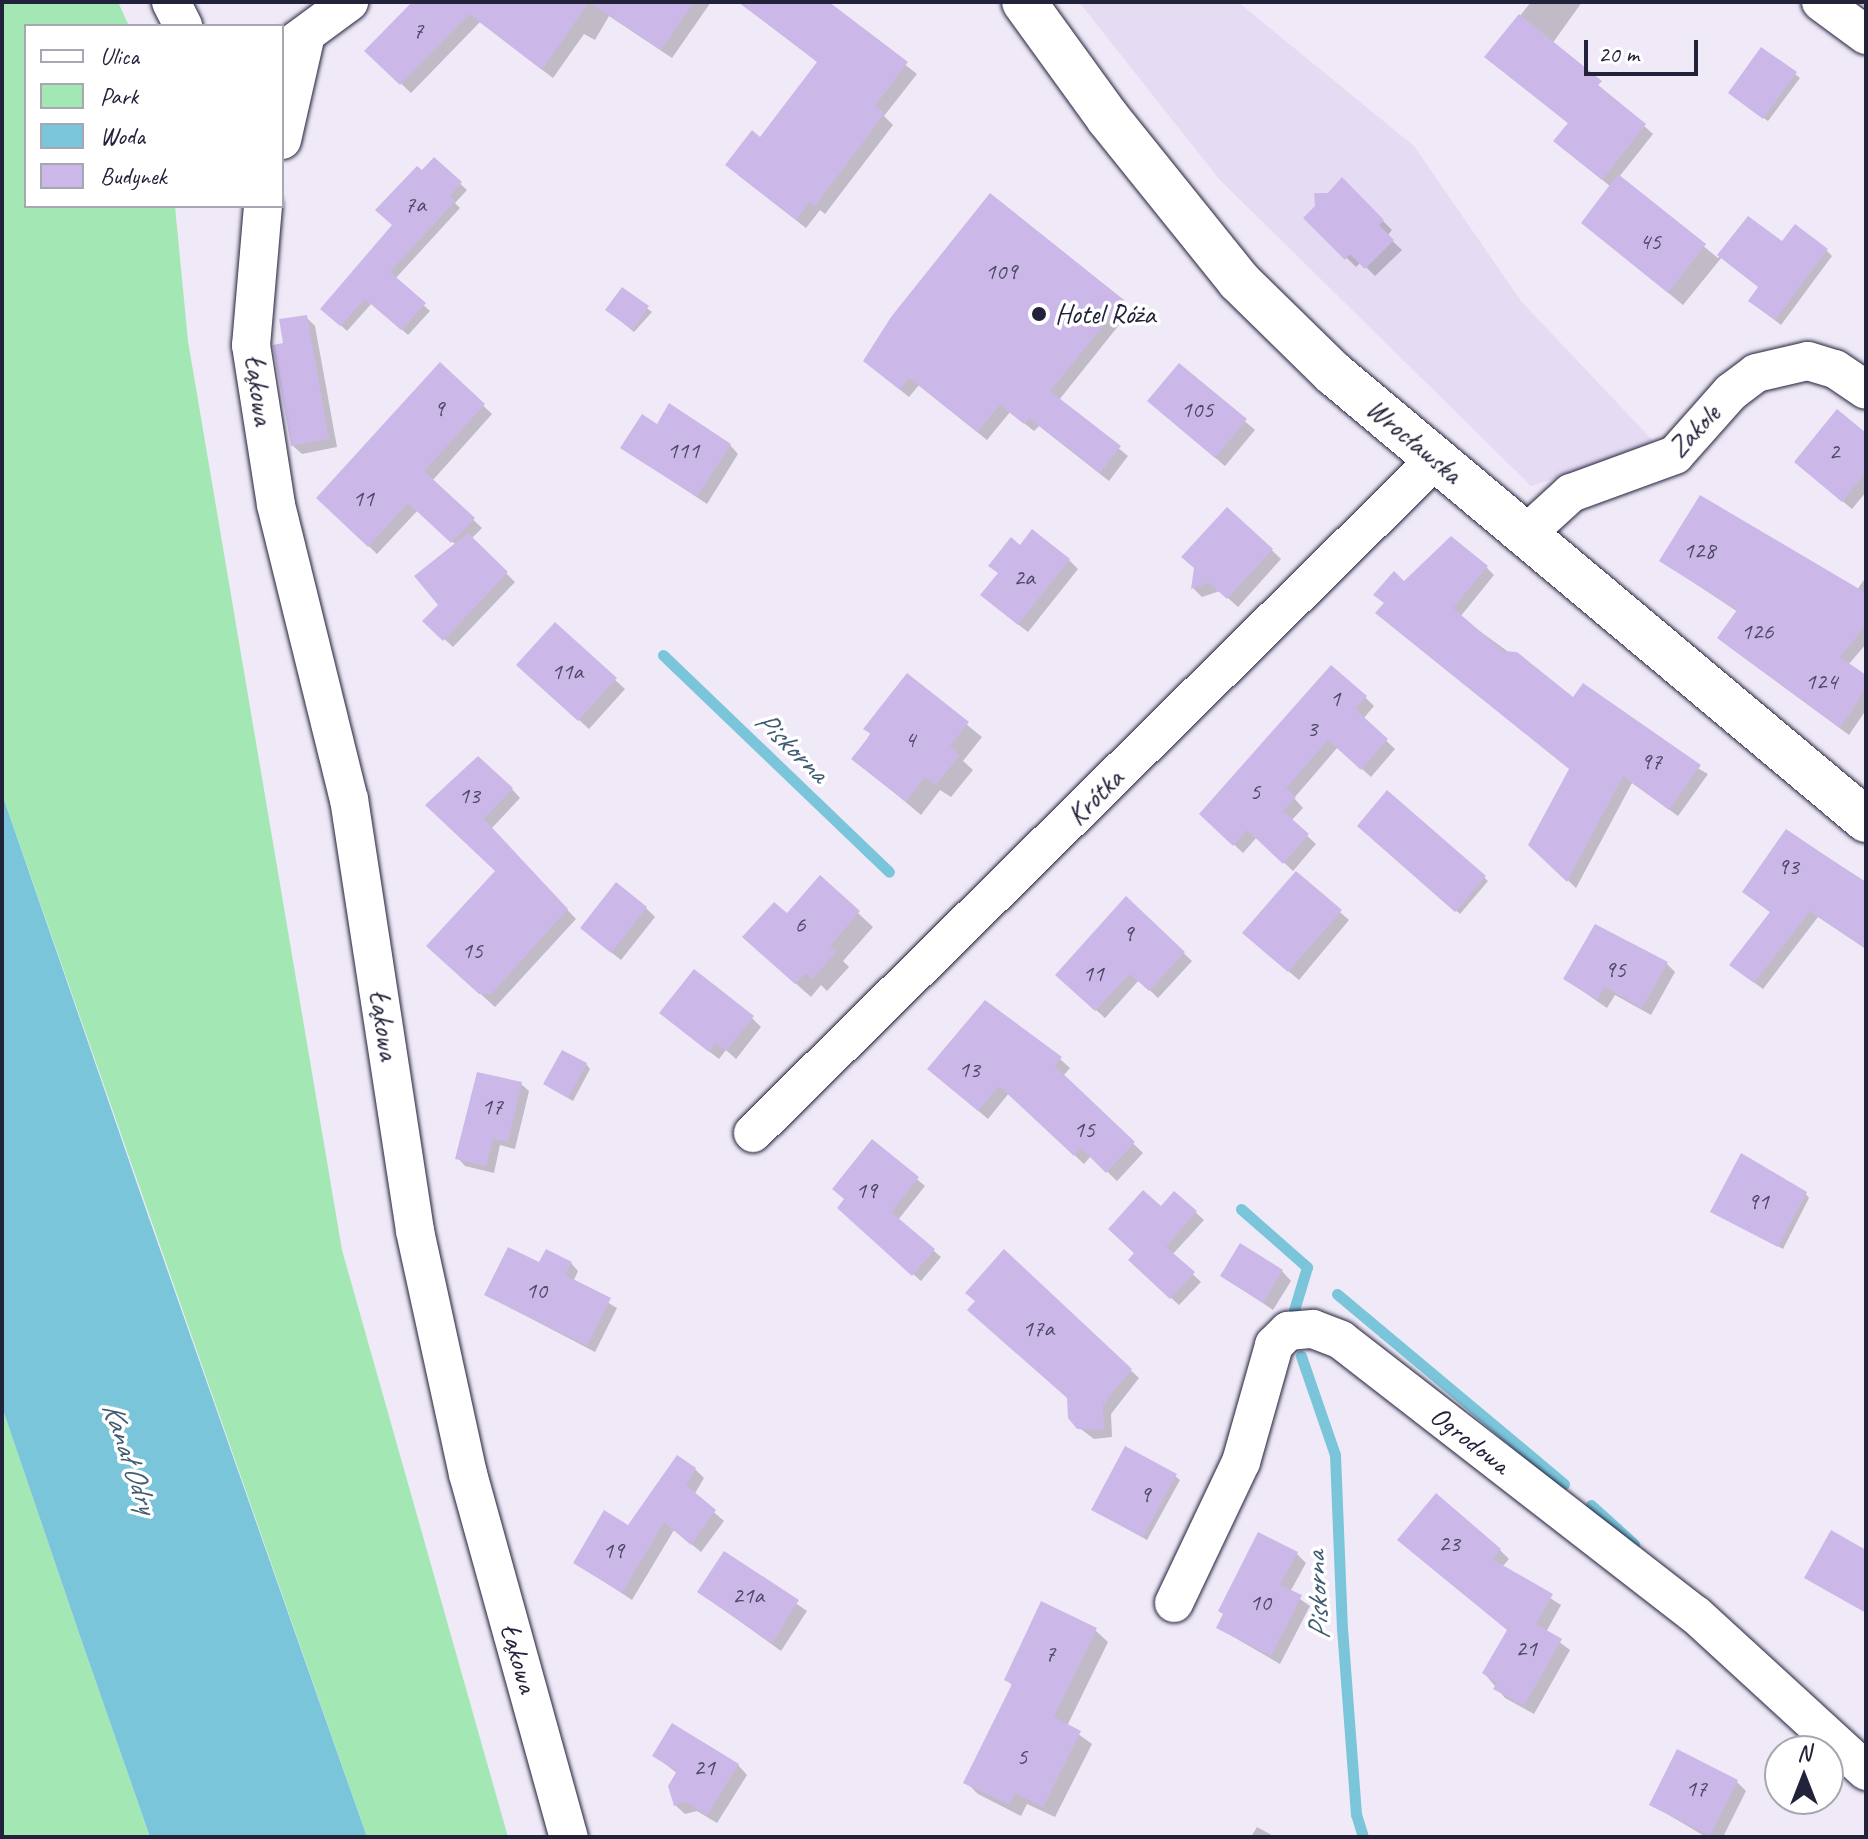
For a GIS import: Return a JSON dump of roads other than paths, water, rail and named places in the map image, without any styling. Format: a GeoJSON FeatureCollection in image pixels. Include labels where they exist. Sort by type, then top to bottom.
{"type":"FeatureCollection","features":[{"type":"Feature","properties":{"kind":"main road","name":"Wrocławska"},"geometry":{"type":"LineString","coordinates":[[1024,2],[1108,118],[1239,281],[1333,373],[1866,820]]}},
{"type":"Feature","properties":{"kind":"street"},"geometry":{"type":"LineString","coordinates":[[171,2],[182,24]]}},
{"type":"Feature","properties":{"kind":"street"},"geometry":{"type":"LineString","coordinates":[[284,124],[294,45],[349,2]]}},
{"type":"Feature","properties":{"kind":"street"},"geometry":{"type":"LineString","coordinates":[[1821,2],[1866,35]]}},
{"type":"Feature","properties":{"kind":"street","name":"Łąkowa"},"geometry":{"type":"LineString","coordinates":[[265,208],[252,298],[251,345],[276,505],[349,799],[415,1231],[468,1474],[569,1837]]}},
{"type":"Feature","properties":{"kind":"street","name":"Zakole"},"geometry":{"type":"LineString","coordinates":[[1524,536],[1571,493],[1675,455],[1731,392],[1756,373],[1808,361],[1835,369],[1866,390]]}},
{"type":"Feature","properties":{"kind":"street","name":"Krótka"},"geometry":{"type":"LineString","coordinates":[[753,1133],[1436,459]]}},
{"type":"Feature","properties":{"kind":"street","name":"Ogrodowa"},"geometry":{"type":"LineString","coordinates":[[1174,1603],[1241,1462],[1274,1345],[1288,1331],[1313,1329],[1341,1340],[1696,1615],[1866,1771]]}},
{"type":"Feature","properties":{"kind":"water","name":"Kanał Odry"},"geometry":{"type":"Polygon","coordinates":[[[2,794],[367,1837],[150,1837],[2,1407],[2,794]]]}},
{"type":"Feature","properties":{"kind":"waterway","name":"Piskorna"},"geometry":{"type":"LineString","coordinates":[[663,655],[889,872]]}},
{"type":"Feature","properties":{"kind":"waterway","name":"Piskorna"},"geometry":{"type":"LineString","coordinates":[[1241,1209],[1307,1267],[1294,1310]]}},
{"type":"Feature","properties":{"kind":"waterway"},"geometry":{"type":"LineString","coordinates":[[1337,1294],[1564,1484]]}},
{"type":"Feature","properties":{"kind":"waterway","name":"Piskorna"},"geometry":{"type":"LineString","coordinates":[[1301,1356],[1335,1455],[1342,1628],[1356,1814],[1363,1837]]}},
{"type":"Feature","properties":{"kind":"waterway"},"geometry":{"type":"LineString","coordinates":[[1591,1505],[1634,1544]]}},
{"type":"Feature","properties":{"kind":"place","name":"Hotel Róża"},"geometry":{"type":"Point","coordinates":[1039,314]}}]}
